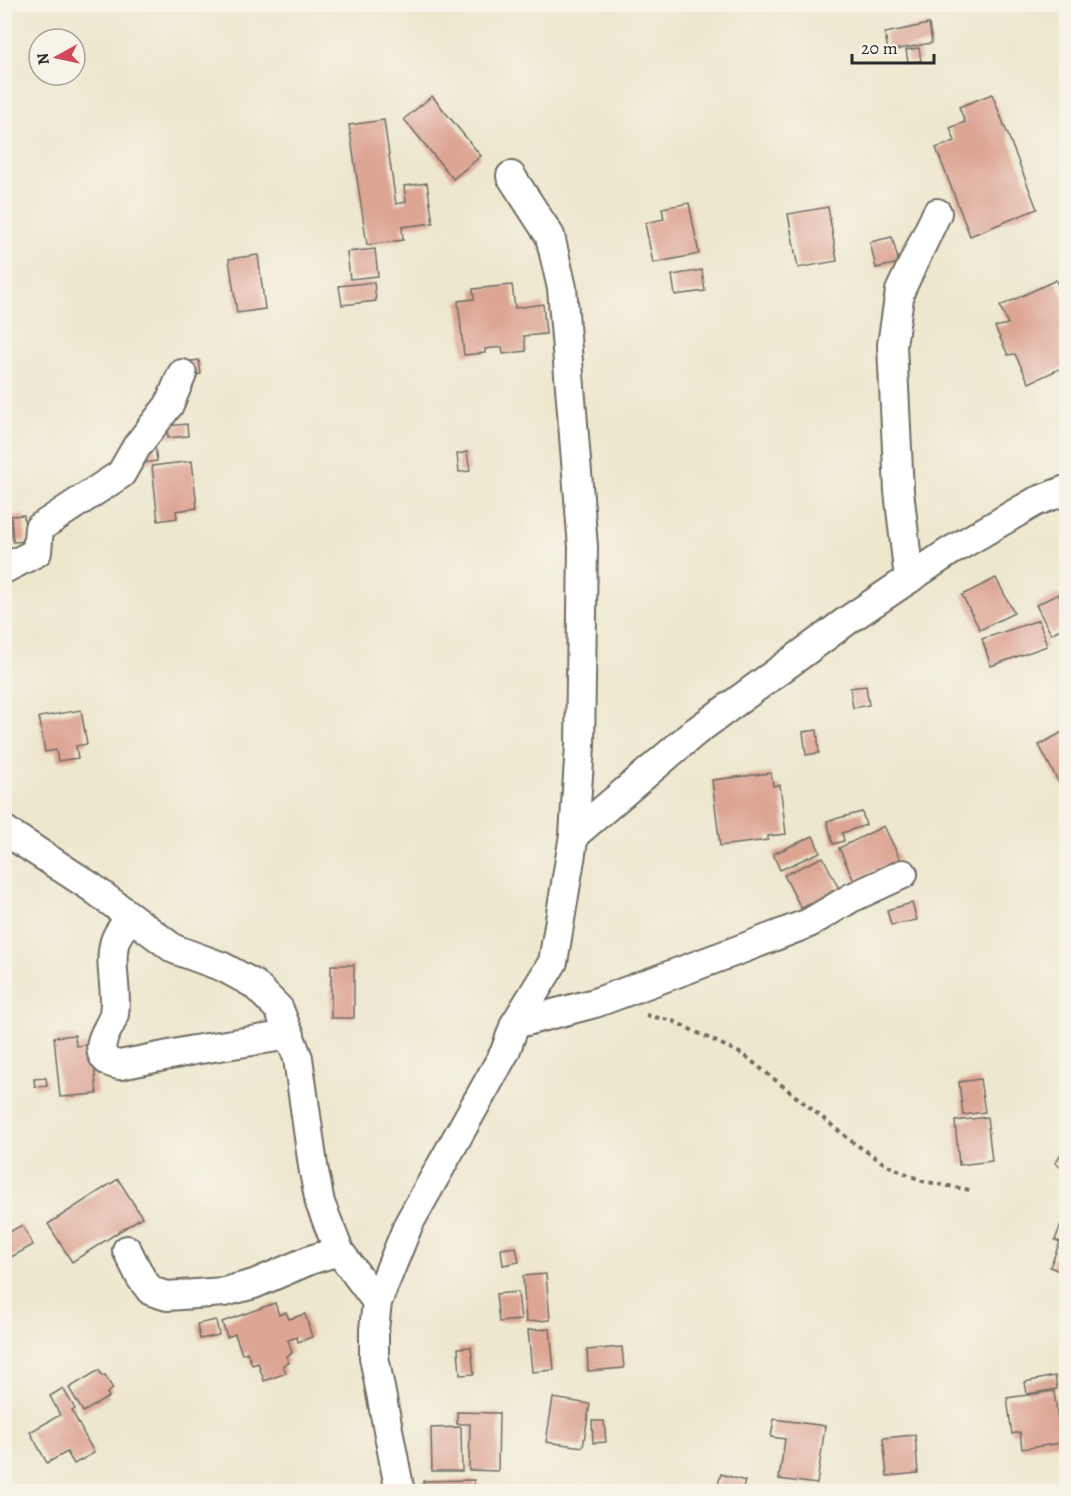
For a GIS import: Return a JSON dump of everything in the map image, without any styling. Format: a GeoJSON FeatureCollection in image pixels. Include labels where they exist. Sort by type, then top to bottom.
{"type":"FeatureCollection","features":[{"type":"Feature","properties":{"kind":"street"},"geometry":{"type":"LineString","coordinates":[[400,1491],[374,1357],[377,1302],[409,1223],[506,1052],[515,1024],[553,962],[574,834],[580,746],[583,548],[562,288],[550,236],[511,176]]}},
{"type":"Feature","properties":{"kind":"street"},"geometry":{"type":"LineString","coordinates":[[909,579],[899,491],[892,345],[900,291],[938,213]]}},
{"type":"Feature","properties":{"kind":"street"},"geometry":{"type":"LineString","coordinates":[[4,569],[37,552],[39,528],[121,474],[137,446],[170,405],[182,374]]}},
{"type":"Feature","properties":{"kind":"street"},"geometry":{"type":"LineString","coordinates":[[574,834],[695,732],[848,620],[949,552],[1035,502],[1066,490]]}},
{"type":"Feature","properties":{"kind":"street"},"geometry":{"type":"LineString","coordinates":[[8,842],[91,887],[174,949],[224,967],[254,984],[279,1009],[298,1058],[320,1203],[339,1251],[377,1302]]}},
{"type":"Feature","properties":{"kind":"street"},"geometry":{"type":"LineString","coordinates":[[515,1024],[595,1003],[809,923],[851,898],[903,874]]}},
{"type":"Feature","properties":{"kind":"street"},"geometry":{"type":"LineString","coordinates":[[132,918],[125,924],[115,941],[112,955],[115,981],[114,1016],[101,1043],[105,1058],[112,1064],[120,1065],[194,1050],[290,1035]]}},
{"type":"Feature","properties":{"kind":"street"},"geometry":{"type":"LineString","coordinates":[[127,1250],[141,1278],[152,1291],[167,1296],[224,1292],[254,1284],[310,1260],[339,1251]]}},
{"type":"Feature","properties":{"kind":"path"},"geometry":{"type":"LineString","coordinates":[[639,1013],[673,1021],[744,1055],[854,1143],[885,1164],[922,1181],[970,1190]]}},
{"type":"Feature","properties":{"kind":"building"},"geometry":{"type":"Polygon","coordinates":[[[929,24],[932,43],[888,51],[885,33],[929,24]]]}},
{"type":"Feature","properties":{"kind":"building"},"geometry":{"type":"Polygon","coordinates":[[[919,48],[921,61],[908,62],[906,50],[919,48]]]}},
{"type":"Feature","properties":{"kind":"building"},"geometry":{"type":"Polygon","coordinates":[[[992,94],[1037,209],[970,236],[936,148],[955,141],[950,128],[965,122],[959,107],[992,94]]]}},
{"type":"Feature","properties":{"kind":"building"},"geometry":{"type":"Polygon","coordinates":[[[432,96],[481,156],[453,179],[404,119],[432,96]]]}},
{"type":"Feature","properties":{"kind":"building"},"geometry":{"type":"Polygon","coordinates":[[[384,120],[396,204],[406,202],[404,186],[427,183],[433,223],[402,227],[403,240],[367,245],[349,125],[384,120]]]}},
{"type":"Feature","properties":{"kind":"building"},"geometry":{"type":"Polygon","coordinates":[[[689,203],[699,254],[653,263],[645,223],[664,219],[662,208],[689,203]]]}},
{"type":"Feature","properties":{"kind":"building"},"geometry":{"type":"Polygon","coordinates":[[[828,207],[837,261],[798,268],[788,214],[828,207]]]}},
{"type":"Feature","properties":{"kind":"building"},"geometry":{"type":"Polygon","coordinates":[[[892,237],[899,263],[876,268],[870,242],[892,237]]]}},
{"type":"Feature","properties":{"kind":"building"},"geometry":{"type":"Polygon","coordinates":[[[375,249],[378,276],[350,279],[347,252],[375,249]]]}},
{"type":"Feature","properties":{"kind":"building"},"geometry":{"type":"Polygon","coordinates":[[[258,255],[265,309],[237,313],[229,259],[258,255]]]}},
{"type":"Feature","properties":{"kind":"building"},"geometry":{"type":"Polygon","coordinates":[[[702,270],[705,291],[675,295],[672,275],[702,270]]]}},
{"type":"Feature","properties":{"kind":"building"},"geometry":{"type":"Polygon","coordinates":[[[1056,280],[1066,303],[1066,366],[1029,383],[1015,354],[1008,355],[995,327],[1008,324],[1000,306],[1056,280]]]}},
{"type":"Feature","properties":{"kind":"building"},"geometry":{"type":"Polygon","coordinates":[[[374,282],[376,301],[342,305],[339,286],[374,282]]]}},
{"type":"Feature","properties":{"kind":"building"},"geometry":{"type":"Polygon","coordinates":[[[512,285],[515,308],[543,304],[546,334],[524,336],[526,351],[503,354],[502,347],[485,349],[485,353],[464,355],[458,301],[474,299],[473,289],[512,285]]]}},
{"type":"Feature","properties":{"kind":"building"},"geometry":{"type":"Polygon","coordinates":[[[199,360],[201,374],[187,376],[184,362],[199,360]]]}},
{"type":"Feature","properties":{"kind":"building"},"geometry":{"type":"Polygon","coordinates":[[[187,424],[188,436],[168,438],[167,426],[187,424]]]}},
{"type":"Feature","properties":{"kind":"building"},"geometry":{"type":"Polygon","coordinates":[[[155,446],[157,461],[142,463],[140,448],[155,446]]]}},
{"type":"Feature","properties":{"kind":"building"},"geometry":{"type":"Polygon","coordinates":[[[467,452],[470,471],[459,472],[457,454],[467,452]]]}},
{"type":"Feature","properties":{"kind":"building"},"geometry":{"type":"Polygon","coordinates":[[[192,461],[197,508],[176,511],[177,518],[158,521],[152,466],[192,461]]]}},
{"type":"Feature","properties":{"kind":"building"},"geometry":{"type":"Polygon","coordinates":[[[24,515],[26,541],[13,542],[11,516],[24,515]]]}},
{"type":"Feature","properties":{"kind":"building"},"geometry":{"type":"Polygon","coordinates":[[[996,578],[1014,613],[980,630],[962,595],[996,578]]]}},
{"type":"Feature","properties":{"kind":"building"},"geometry":{"type":"Polygon","coordinates":[[[1058,594],[1066,610],[1066,626],[1051,634],[1036,605],[1058,594]]]}},
{"type":"Feature","properties":{"kind":"building"},"geometry":{"type":"Polygon","coordinates":[[[1039,620],[1047,646],[991,666],[982,639],[1039,620]]]}},
{"type":"Feature","properties":{"kind":"building"},"geometry":{"type":"Polygon","coordinates":[[[866,686],[869,705],[853,708],[850,688],[866,686]]]}},
{"type":"Feature","properties":{"kind":"building"},"geometry":{"type":"Polygon","coordinates":[[[81,710],[87,744],[76,746],[78,758],[58,761],[56,750],[45,752],[39,717],[81,710]]]}},
{"type":"Feature","properties":{"kind":"building"},"geometry":{"type":"Polygon","coordinates":[[[817,730],[819,753],[806,755],[803,732],[817,730]]]}},
{"type":"Feature","properties":{"kind":"building"},"geometry":{"type":"Polygon","coordinates":[[[1066,730],[1066,782],[1060,785],[1039,745],[1066,730]]]}},
{"type":"Feature","properties":{"kind":"building"},"geometry":{"type":"Polygon","coordinates":[[[771,773],[773,786],[780,785],[786,834],[768,836],[768,840],[720,846],[712,780],[771,773]]]}},
{"type":"Feature","properties":{"kind":"building"},"geometry":{"type":"Polygon","coordinates":[[[862,812],[866,825],[842,833],[844,841],[833,844],[827,821],[862,812]]]}},
{"type":"Feature","properties":{"kind":"building"},"geometry":{"type":"Polygon","coordinates":[[[884,826],[900,859],[854,881],[839,848],[884,826]]]}},
{"type":"Feature","properties":{"kind":"building"},"geometry":{"type":"Polygon","coordinates":[[[813,836],[820,852],[780,870],[773,854],[813,836]]]}},
{"type":"Feature","properties":{"kind":"building"},"geometry":{"type":"Polygon","coordinates":[[[823,857],[844,899],[815,913],[810,904],[801,908],[784,875],[823,857]]]}},
{"type":"Feature","properties":{"kind":"building"},"geometry":{"type":"Polygon","coordinates":[[[912,903],[917,920],[891,925],[887,910],[912,903]]]}},
{"type":"Feature","properties":{"kind":"building"},"geometry":{"type":"Polygon","coordinates":[[[331,965],[354,965],[354,1018],[331,1018],[331,965]]]}},
{"type":"Feature","properties":{"kind":"building"},"geometry":{"type":"Polygon","coordinates":[[[75,1035],[76,1046],[92,1044],[97,1094],[60,1097],[54,1037],[75,1035]]]}},
{"type":"Feature","properties":{"kind":"building"},"geometry":{"type":"Polygon","coordinates":[[[46,1078],[47,1086],[35,1087],[34,1079],[46,1078]]]}},
{"type":"Feature","properties":{"kind":"building"},"geometry":{"type":"Polygon","coordinates":[[[980,1079],[985,1112],[963,1115],[959,1082],[980,1079]]]}},
{"type":"Feature","properties":{"kind":"building"},"geometry":{"type":"Polygon","coordinates":[[[987,1117],[992,1161],[959,1165],[955,1121],[987,1117]]]}},
{"type":"Feature","properties":{"kind":"building"},"geometry":{"type":"Polygon","coordinates":[[[1066,1146],[1066,1171],[1055,1163],[1066,1146]]]}},
{"type":"Feature","properties":{"kind":"building"},"geometry":{"type":"Polygon","coordinates":[[[118,1179],[142,1217],[72,1262],[48,1224],[118,1179]]]}},
{"type":"Feature","properties":{"kind":"building"},"geometry":{"type":"Polygon","coordinates":[[[1066,1211],[1066,1274],[1050,1267],[1060,1242],[1055,1240],[1066,1211]]]}},
{"type":"Feature","properties":{"kind":"building"},"geometry":{"type":"Polygon","coordinates":[[[22,1225],[33,1245],[4,1261],[4,1235],[22,1225]]]}},
{"type":"Feature","properties":{"kind":"building"},"geometry":{"type":"Polygon","coordinates":[[[516,1247],[519,1262],[503,1265],[501,1249],[516,1247]]]}},
{"type":"Feature","properties":{"kind":"building"},"geometry":{"type":"Polygon","coordinates":[[[546,1274],[550,1320],[526,1322],[523,1276],[546,1274]]]}},
{"type":"Feature","properties":{"kind":"building"},"geometry":{"type":"Polygon","coordinates":[[[518,1292],[521,1320],[499,1322],[496,1294],[518,1292]]]}},
{"type":"Feature","properties":{"kind":"building"},"geometry":{"type":"Polygon","coordinates":[[[275,1303],[279,1315],[286,1312],[289,1319],[305,1314],[312,1337],[298,1342],[297,1337],[288,1340],[292,1353],[286,1356],[289,1363],[283,1365],[286,1373],[264,1381],[258,1363],[252,1365],[247,1352],[242,1354],[235,1334],[227,1337],[222,1322],[275,1303]]]}},
{"type":"Feature","properties":{"kind":"building"},"geometry":{"type":"Polygon","coordinates":[[[216,1320],[219,1335],[200,1339],[197,1324],[216,1320]]]}},
{"type":"Feature","properties":{"kind":"building"},"geometry":{"type":"Polygon","coordinates":[[[550,1329],[554,1370],[532,1372],[528,1330],[550,1329]]]}},
{"type":"Feature","properties":{"kind":"building"},"geometry":{"type":"Polygon","coordinates":[[[471,1347],[474,1374],[460,1375],[458,1348],[471,1347]]]}},
{"type":"Feature","properties":{"kind":"building"},"geometry":{"type":"Polygon","coordinates":[[[622,1347],[624,1368],[588,1371],[587,1350],[622,1347]]]}},
{"type":"Feature","properties":{"kind":"building"},"geometry":{"type":"Polygon","coordinates":[[[99,1370],[102,1376],[105,1375],[113,1389],[107,1393],[109,1397],[83,1412],[69,1388],[99,1370]]]}},
{"type":"Feature","properties":{"kind":"building"},"geometry":{"type":"Polygon","coordinates":[[[1055,1376],[1057,1389],[1027,1394],[1025,1382],[1055,1376]]]}},
{"type":"Feature","properties":{"kind":"building"},"geometry":{"type":"Polygon","coordinates":[[[63,1388],[94,1453],[74,1464],[67,1452],[47,1463],[30,1432],[60,1415],[50,1396],[63,1388]]]}},
{"type":"Feature","properties":{"kind":"building"},"geometry":{"type":"Polygon","coordinates":[[[1054,1391],[1061,1443],[1022,1449],[1020,1432],[1012,1434],[1007,1398],[1054,1391]]]}},
{"type":"Feature","properties":{"kind":"building"},"geometry":{"type":"Polygon","coordinates":[[[553,1398],[590,1404],[583,1447],[546,1442],[553,1398]]]}},
{"type":"Feature","properties":{"kind":"building"},"geometry":{"type":"Polygon","coordinates":[[[457,1412],[499,1413],[498,1471],[469,1470],[470,1424],[457,1424],[457,1412]]]}},
{"type":"Feature","properties":{"kind":"building"},"geometry":{"type":"Polygon","coordinates":[[[774,1419],[825,1426],[817,1484],[779,1479],[785,1439],[771,1437],[774,1419]]]}},
{"type":"Feature","properties":{"kind":"building"},"geometry":{"type":"Polygon","coordinates":[[[592,1421],[604,1421],[606,1442],[593,1443],[592,1421]]]}},
{"type":"Feature","properties":{"kind":"building"},"geometry":{"type":"Polygon","coordinates":[[[461,1427],[462,1471],[432,1471],[431,1428],[461,1427]]]}},
{"type":"Feature","properties":{"kind":"building"},"geometry":{"type":"Polygon","coordinates":[[[915,1435],[918,1473],[887,1476],[883,1438],[915,1435]]]}},
{"type":"Feature","properties":{"kind":"building"},"geometry":{"type":"Polygon","coordinates":[[[721,1474],[745,1481],[742,1492],[716,1492],[721,1474]]]}},
{"type":"Feature","properties":{"kind":"building"},"geometry":{"type":"Polygon","coordinates":[[[474,1480],[475,1492],[424,1492],[423,1481],[474,1480]]]}},
{"type":"Feature","properties":{"kind":"building"},"geometry":{"type":"Polygon","coordinates":[[[1065,1486],[1066,1492],[1047,1492],[1047,1491],[1065,1486]]]}}]}
